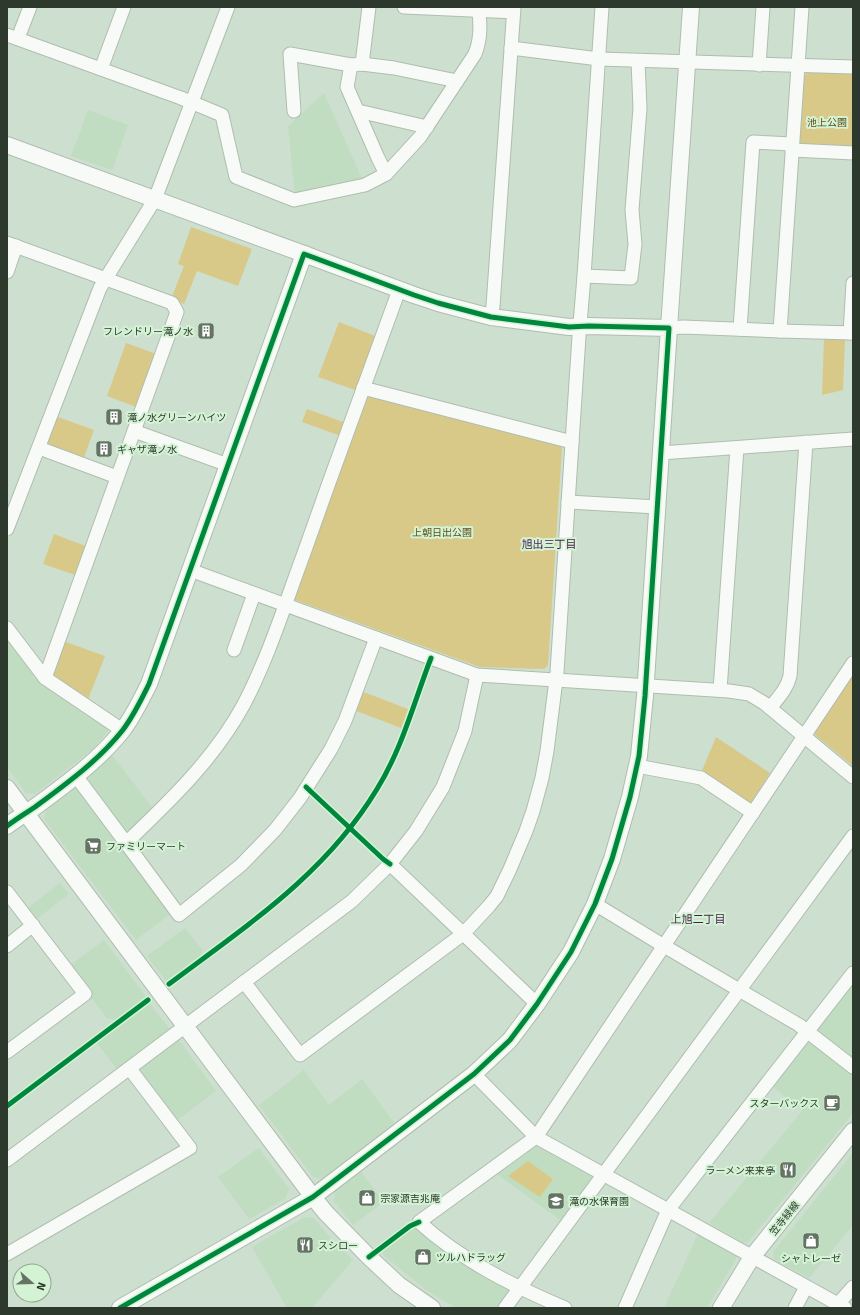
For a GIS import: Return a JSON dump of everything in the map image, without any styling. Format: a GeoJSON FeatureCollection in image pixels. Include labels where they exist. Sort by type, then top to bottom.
{"type":"FeatureCollection","features":[{"type":"Feature","properties":{"kind":"street"},"geometry":{"type":"LineString","coordinates":[[30,7],[13,36],[222,115],[236,178],[294,200],[365,185],[386,174],[420,137],[469,64],[477,48],[480,27],[478,9]]}},
{"type":"Feature","properties":{"kind":"street"},"geometry":{"type":"LineString","coordinates":[[101,69],[124,7]]}},
{"type":"Feature","properties":{"kind":"street"},"geometry":{"type":"LineString","coordinates":[[7,529],[100,288],[104,279],[155,199],[228,7]]}},
{"type":"Feature","properties":{"kind":"street"},"geometry":{"type":"LineString","coordinates":[[369,7],[356,64],[348,87],[386,174]]}},
{"type":"Feature","properties":{"kind":"street"},"geometry":{"type":"LineString","coordinates":[[404,7],[513,9],[494,298],[491,317]]}},
{"type":"Feature","properties":{"kind":"street"},"geometry":{"type":"LineString","coordinates":[[244,982],[300,1056],[463,934],[481,916],[497,896],[518,852],[526,831],[542,778],[557,672],[602,7]]}},
{"type":"Feature","properties":{"kind":"street"},"geometry":{"type":"LineString","coordinates":[[126,1307],[313,1197],[474,1074],[510,1040],[537,1004],[571,952],[594,904],[612,859],[637,766],[646,685],[690,7]]}},
{"type":"Feature","properties":{"kind":"street"},"geometry":{"type":"LineString","coordinates":[[760,64],[763,7]]}},
{"type":"Feature","properties":{"kind":"street"},"geometry":{"type":"LineString","coordinates":[[780,331],[802,7]]}},
{"type":"Feature","properties":{"kind":"street"},"geometry":{"type":"LineString","coordinates":[[511,48],[599,59],[853,67]]}},
{"type":"Feature","properties":{"kind":"street"},"geometry":{"type":"LineString","coordinates":[[294,111],[290,54],[394,68],[457,81]]}},
{"type":"Feature","properties":{"kind":"street"},"geometry":{"type":"LineString","coordinates":[[584,276],[631,278],[635,244],[632,210],[640,108],[638,61]]}},
{"type":"Feature","properties":{"kind":"street"},"geometry":{"type":"LineString","coordinates":[[358,111],[427,127]]}},
{"type":"Feature","properties":{"kind":"street"},"geometry":{"type":"LineString","coordinates":[[740,329],[753,142],[853,153]]}},
{"type":"Feature","properties":{"kind":"street"},"geometry":{"type":"LineString","coordinates":[[7,145],[438,304],[491,317],[569,327],[683,327],[852,333],[853,283]]}},
{"type":"Feature","properties":{"kind":"street"},"geometry":{"type":"LineString","coordinates":[[7,272],[12,245],[172,303],[177,312],[45,678]]}},
{"type":"Feature","properties":{"kind":"street"},"geometry":{"type":"LineString","coordinates":[[7,826],[76,776],[101,754],[122,730],[135,711],[149,684],[304,254]]}},
{"type":"Feature","properties":{"kind":"street"},"geometry":{"type":"LineString","coordinates":[[126,843],[176,795],[212,752],[244,705],[269,648],[399,290]]}},
{"type":"Feature","properties":{"kind":"street"},"geometry":{"type":"LineString","coordinates":[[363,388],[572,442]]}},
{"type":"Feature","properties":{"kind":"street"},"geometry":{"type":"LineString","coordinates":[[134,431],[228,465]]}},
{"type":"Feature","properties":{"kind":"street"},"geometry":{"type":"LineString","coordinates":[[661,453],[853,439]]}},
{"type":"Feature","properties":{"kind":"street"},"geometry":{"type":"LineString","coordinates":[[770,708],[788,684],[790,676],[806,442]]}},
{"type":"Feature","properties":{"kind":"street"},"geometry":{"type":"LineString","coordinates":[[38,448],[117,477]]}},
{"type":"Feature","properties":{"kind":"street"},"geometry":{"type":"LineString","coordinates":[[720,690],[737,448]]}},
{"type":"Feature","properties":{"kind":"street"},"geometry":{"type":"LineString","coordinates":[[568,502],[657,507]]}},
{"type":"Feature","properties":{"kind":"street"},"geometry":{"type":"LineString","coordinates":[[190,570],[477,675],[720,690],[748,694],[764,703],[853,777]]}},
{"type":"Feature","properties":{"kind":"street"},"geometry":{"type":"LineString","coordinates":[[234,650],[254,594]]}},
{"type":"Feature","properties":{"kind":"street"},"geometry":{"type":"LineString","coordinates":[[7,628],[45,678],[122,730]]}},
{"type":"Feature","properties":{"kind":"street"},"geometry":{"type":"LineString","coordinates":[[76,776],[180,915],[232,873],[276,830],[288,814],[332,749],[345,721],[376,638]]}},
{"type":"Feature","properties":{"kind":"street"},"geometry":{"type":"LineString","coordinates":[[564,1308],[496,1276],[447,1245],[419,1222],[536,1137],[853,663]]}},
{"type":"Feature","properties":{"kind":"street"},"geometry":{"type":"LineString","coordinates":[[7,1160],[352,901],[390,864],[416,831],[443,787],[464,731],[477,675]]}},
{"type":"Feature","properties":{"kind":"street"},"geometry":{"type":"LineString","coordinates":[[637,766],[701,778],[753,813]]}},
{"type":"Feature","properties":{"kind":"street"},"geometry":{"type":"LineString","coordinates":[[7,788],[326,1213],[399,1285],[432,1308]]}},
{"type":"Feature","properties":{"kind":"street"},"geometry":{"type":"LineString","coordinates":[[505,1308],[853,836]]}},
{"type":"Feature","properties":{"kind":"street"},"geometry":{"type":"LineString","coordinates":[[390,864],[537,1004]]}},
{"type":"Feature","properties":{"kind":"street"},"geometry":{"type":"LineString","coordinates":[[7,892],[85,994],[7,1052]]}},
{"type":"Feature","properties":{"kind":"street"},"geometry":{"type":"LineString","coordinates":[[594,904],[808,1031],[853,1067]]}},
{"type":"Feature","properties":{"kind":"street"},"geometry":{"type":"LineString","coordinates":[[7,946],[33,925]]}},
{"type":"Feature","properties":{"kind":"street"},"geometry":{"type":"LineString","coordinates":[[625,1308],[668,1210],[853,973]]}},
{"type":"Feature","properties":{"kind":"street"},"geometry":{"type":"LineString","coordinates":[[7,1254],[190,1148],[130,1069]]}},
{"type":"Feature","properties":{"kind":"street"},"geometry":{"type":"LineString","coordinates":[[474,1074],[536,1137],[842,1306],[853,1287]]}},
{"type":"Feature","properties":{"kind":"street","name":"笠寺緑線"},"geometry":{"type":"LineString","coordinates":[[721,1308],[752,1257],[853,1131]]}},
{"type":"Feature","properties":{"kind":"street"},"geometry":{"type":"LineString","coordinates":[[795,1308],[806,1287]]}},
{"type":"Feature","properties":{"kind":"shaded area"},"geometry":{"type":"Polygon","coordinates":[[[324,93],[363,181],[295,196],[288,126],[324,93]]]}},
{"type":"Feature","properties":{"kind":"shaded area"},"geometry":{"type":"Polygon","coordinates":[[[88,110],[128,125],[112,170],[71,156],[88,110]]]}},
{"type":"Feature","properties":{"kind":"shaded area"},"geometry":{"type":"Polygon","coordinates":[[[7,635],[108,725],[108,731],[93,749],[35,794],[26,793],[7,767],[7,635]]]}},
{"type":"Feature","properties":{"kind":"shaded area"},"geometry":{"type":"Polygon","coordinates":[[[112,755],[154,810],[130,832],[122,829],[88,783],[90,775],[112,755]]]}},
{"type":"Feature","properties":{"kind":"shaded area"},"geometry":{"type":"Polygon","coordinates":[[[75,788],[81,789],[173,912],[136,940],[44,819],[46,809],[75,788]]]}},
{"type":"Feature","properties":{"kind":"shaded area"},"geometry":{"type":"Polygon","coordinates":[[[60,883],[69,894],[34,921],[25,910],[60,883]]]}},
{"type":"Feature","properties":{"kind":"shaded area"},"geometry":{"type":"Polygon","coordinates":[[[185,928],[202,950],[200,957],[166,981],[147,956],[185,928]]]}},
{"type":"Feature","properties":{"kind":"shaded area"},"geometry":{"type":"Polygon","coordinates":[[[104,940],[146,997],[115,1020],[107,1018],[68,967],[104,940]]]}},
{"type":"Feature","properties":{"kind":"shaded area"},"geometry":{"type":"Polygon","coordinates":[[[853,981],[853,1062],[818,1034],[818,1026],[853,981]]]}},
{"type":"Feature","properties":{"kind":"shaded area"},"geometry":{"type":"Polygon","coordinates":[[[150,1004],[172,1032],[119,1072],[97,1043],[150,1004]]]}},
{"type":"Feature","properties":{"kind":"shaded area"},"geometry":{"type":"Polygon","coordinates":[[[177,1038],[216,1091],[175,1122],[138,1073],[139,1066],[177,1038]]]}},
{"type":"Feature","properties":{"kind":"shaded area"},"geometry":{"type":"Polygon","coordinates":[[[807,1040],[812,1040],[853,1072],[853,1113],[749,1241],[744,1243],[709,1223],[802,1111],[771,1085],[807,1040]]]}},
{"type":"Feature","properties":{"kind":"shaded area"},"geometry":{"type":"Polygon","coordinates":[[[304,1070],[329,1105],[362,1079],[395,1124],[322,1179],[313,1177],[259,1105],[304,1070]]]}},
{"type":"Feature","properties":{"kind":"shaded area","name":"滝の水保育園"},"geometry":{"type":"Polygon","coordinates":[[[542,1145],[592,1172],[593,1181],[563,1222],[495,1173],[534,1146],[542,1145]]]}},
{"type":"Feature","properties":{"kind":"shaded area"},"geometry":{"type":"Polygon","coordinates":[[[259,1148],[289,1189],[286,1198],[249,1219],[218,1177],[259,1148]]]}},
{"type":"Feature","properties":{"kind":"shaded area"},"geometry":{"type":"Polygon","coordinates":[[[853,1153],[853,1225],[809,1278],[774,1259],[773,1252],[853,1153]]]}},
{"type":"Feature","properties":{"kind":"shaded area"},"geometry":{"type":"Polygon","coordinates":[[[361,1172],[384,1202],[353,1225],[334,1201],[335,1191],[361,1172]]]}},
{"type":"Feature","properties":{"kind":"shaded area"},"geometry":{"type":"Polygon","coordinates":[[[305,1217],[314,1218],[328,1235],[353,1260],[312,1308],[287,1308],[252,1247],[305,1217]]]}},
{"type":"Feature","properties":{"kind":"shaded area"},"geometry":{"type":"Polygon","coordinates":[[[412,1228],[421,1230],[508,1287],[509,1294],[498,1308],[456,1308],[425,1289],[381,1253],[412,1228]]]}},
{"type":"Feature","properties":{"kind":"shaded area"},"geometry":{"type":"Polygon","coordinates":[[[699,1232],[735,1251],[736,1259],[707,1308],[664,1308],[699,1232]]]}},
{"type":"Feature","properties":{"kind":"green space","name":"池上公園"},"geometry":{"type":"Polygon","coordinates":[[[809,70],[853,71],[853,150],[804,147],[800,143],[804,77],[809,70]]]}},
{"type":"Feature","properties":{"kind":"green space"},"geometry":{"type":"Polygon","coordinates":[[[191,227],[252,249],[238,286],[197,271],[184,304],[171,299],[184,266],[178,264],[191,227]]]}},
{"type":"Feature","properties":{"kind":"green space"},"geometry":{"type":"Polygon","coordinates":[[[339,322],[378,337],[358,391],[318,377],[339,322]]]}},
{"type":"Feature","properties":{"kind":"green space"},"geometry":{"type":"Polygon","coordinates":[[[824,339],[845,340],[843,390],[822,395],[824,339]]]}},
{"type":"Feature","properties":{"kind":"green space"},"geometry":{"type":"Polygon","coordinates":[[[126,343],[159,355],[139,408],[107,396],[126,343]]]}},
{"type":"Feature","properties":{"kind":"green space","name":"上朝日出公園"},"geometry":{"type":"Polygon","coordinates":[[[369,395],[558,444],[562,448],[548,665],[544,669],[480,667],[295,600],[293,595],[364,398],[369,395]]]}},
{"type":"Feature","properties":{"kind":"green space"},"geometry":{"type":"Polygon","coordinates":[[[307,409],[346,423],[341,436],[302,422],[307,409]]]}},
{"type":"Feature","properties":{"kind":"green space"},"geometry":{"type":"Polygon","coordinates":[[[55,416],[94,430],[83,460],[49,448],[46,442],[55,416]]]}},
{"type":"Feature","properties":{"kind":"green space"},"geometry":{"type":"Polygon","coordinates":[[[54,534],[88,547],[78,576],[43,564],[54,534]]]}},
{"type":"Feature","properties":{"kind":"green space"},"geometry":{"type":"Polygon","coordinates":[[[63,641],[105,656],[87,702],[54,680],[51,673],[63,641]]]}},
{"type":"Feature","properties":{"kind":"green space"},"geometry":{"type":"Polygon","coordinates":[[[853,672],[853,766],[815,735],[815,728],[853,672]]]}},
{"type":"Feature","properties":{"kind":"green space"},"geometry":{"type":"Polygon","coordinates":[[[361,691],[408,709],[401,728],[354,710],[361,691]]]}},
{"type":"Feature","properties":{"kind":"green space"},"geometry":{"type":"Polygon","coordinates":[[[716,737],[770,773],[751,802],[744,802],[701,773],[716,737]]]}},
{"type":"Feature","properties":{"kind":"green space"},"geometry":{"type":"Polygon","coordinates":[[[528,1161],[553,1179],[540,1197],[508,1176],[528,1161]]]}},
{"type":"Feature","properties":{"kind":"cycle path"},"geometry":{"type":"LineString","coordinates":[[7,826],[58,790],[103,752],[122,731],[140,702],[149,684],[304,254],[414,295],[491,317],[569,327],[669,328],[645,696],[639,756],[630,797],[612,859],[595,904],[571,952],[537,1004],[510,1040],[474,1074],[313,1197],[120,1308]]}},
{"type":"Feature","properties":{"kind":"cycle path"},"geometry":{"type":"LineString","coordinates":[[169,984],[283,897],[334,847],[357,819],[377,789],[394,758],[431,658]]}},
{"type":"Feature","properties":{"kind":"cycle path"},"geometry":{"type":"LineString","coordinates":[[306,787],[390,864]]}},
{"type":"Feature","properties":{"kind":"cycle path"},"geometry":{"type":"LineString","coordinates":[[7,1106],[148,1000]]}},
{"type":"Feature","properties":{"kind":"cycle path"},"geometry":{"type":"LineString","coordinates":[[369,1257],[410,1226],[419,1222]]}},
{"type":"Feature","properties":{"kind":"place","name":"フレンドリー滝ノ水"},"geometry":{"type":"Point","coordinates":[206,331]}},
{"type":"Feature","properties":{"kind":"place","name":"滝ノ水グリーンハイツ"},"geometry":{"type":"Point","coordinates":[114,417]}},
{"type":"Feature","properties":{"kind":"place","name":"ギャザ滝ノ水"},"geometry":{"type":"Point","coordinates":[104,449]}},
{"type":"Feature","properties":{"kind":"place","name":"ファミリーマート"},"geometry":{"type":"Point","coordinates":[93,846]}},
{"type":"Feature","properties":{"kind":"place","name":"スターバックス"},"geometry":{"type":"Point","coordinates":[832,1103]}},
{"type":"Feature","properties":{"kind":"place","name":"ラーメン来来亭"},"geometry":{"type":"Point","coordinates":[788,1170]}},
{"type":"Feature","properties":{"kind":"place","name":"宗家源吉兆庵"},"geometry":{"type":"Point","coordinates":[367,1198]}},
{"type":"Feature","properties":{"kind":"place","name":"滝の水保育園"},"geometry":{"type":"Point","coordinates":[556,1201]}},
{"type":"Feature","properties":{"kind":"place","name":"シャトレーゼ"},"geometry":{"type":"Point","coordinates":[811,1241]}},
{"type":"Feature","properties":{"kind":"place","name":"スシロー"},"geometry":{"type":"Point","coordinates":[305,1245]}},
{"type":"Feature","properties":{"kind":"place","name":"ツルハドラッグ"},"geometry":{"type":"Point","coordinates":[423,1257]}},
{"type":"Feature","properties":{"kind":"district","name":"旭出三丁目"},"geometry":{"type":"Point","coordinates":[549,544]}},
{"type":"Feature","properties":{"kind":"district","name":"上旭二丁目"},"geometry":{"type":"Point","coordinates":[698,919]}}]}
